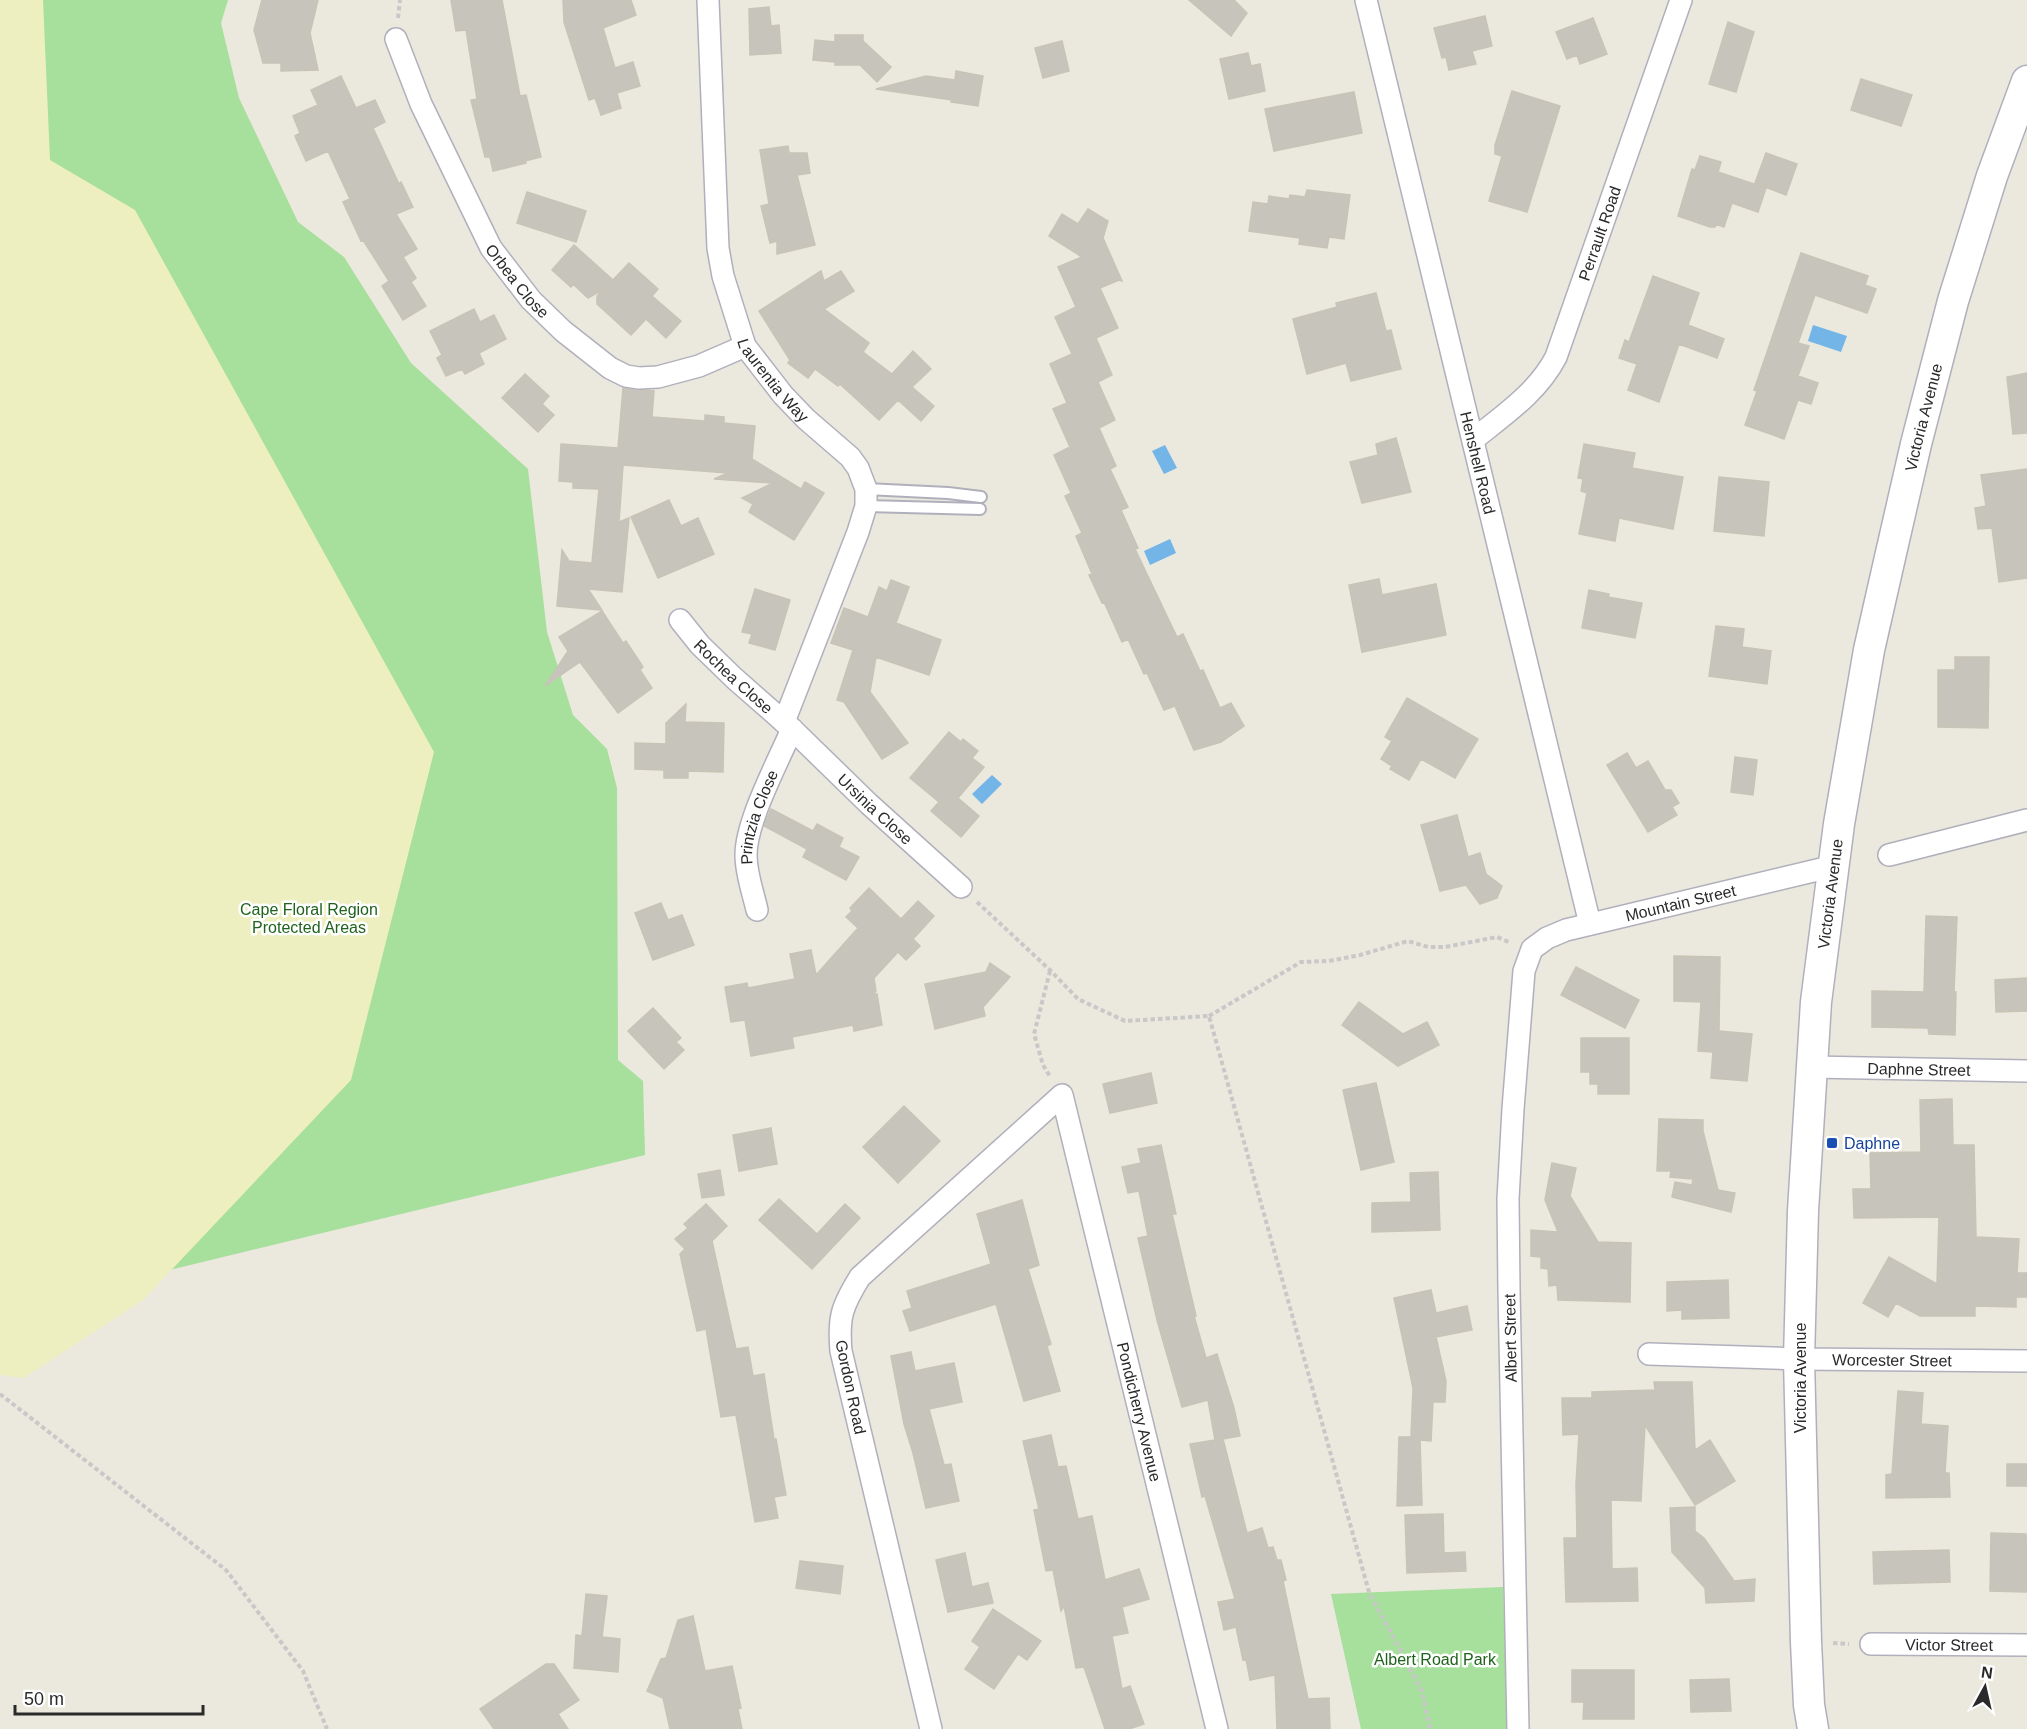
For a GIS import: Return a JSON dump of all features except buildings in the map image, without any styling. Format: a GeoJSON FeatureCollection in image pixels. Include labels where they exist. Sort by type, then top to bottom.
{"type":"FeatureCollection","features":[{"type":"Feature","properties":{"kind":"street","name":"Laurentia Way"},"geometry":{"type":"LineString","coordinates":[[708,0],[718,248],[723,276],[745,346],[783,395],[850,457],[858,468],[866,498]]}},
{"type":"Feature","properties":{"kind":"street","name":"Henshell Road"},"geometry":{"type":"LineString","coordinates":[[1366,0],[1590,924]]}},
{"type":"Feature","properties":{"kind":"street","name":"Perrault Road"},"geometry":{"type":"LineString","coordinates":[[1474,439],[1534,389],[1550,369],[1556,357],[1681,0]]}},
{"type":"Feature","properties":{"kind":"street","name":"Orbea Close"},"geometry":{"type":"LineString","coordinates":[[396,39],[421,104],[491,248],[531,300],[563,331],[610,368],[626,376],[639,378],[658,377],[699,366],[745,346]]}},
{"type":"Feature","properties":{"kind":"street","name":"Victoria Avenue"},"geometry":{"type":"LineString","coordinates":[[1813,1729],[1809,1705],[1806,1642],[1799,1359],[1803,1211],[1816,1002],[1834,866],[1869,650],[1916,444],[1953,301],[1992,176],[2027,81]]}},
{"type":"Feature","properties":{"kind":"street"},"geometry":{"type":"LineString","coordinates":[[788,726],[858,532],[866,498]]}},
{"type":"Feature","properties":{"kind":"street","name":"Rochea Close"},"geometry":{"type":"LineString","coordinates":[[680,620],[700,645],[788,726]]}},
{"type":"Feature","properties":{"kind":"street","name":"Ursinia Close"},"geometry":{"type":"LineString","coordinates":[[788,726],[869,804],[961,887]]}},
{"type":"Feature","properties":{"kind":"street","name":"Printzia Close"},"geometry":{"type":"LineString","coordinates":[[757,910],[747,870],[748,837],[788,726]]}},
{"type":"Feature","properties":{"kind":"street"},"geometry":{"type":"LineString","coordinates":[[1888,855],[2027,820]]}},
{"type":"Feature","properties":{"kind":"street","name":"Mountain Street"},"geometry":{"type":"LineString","coordinates":[[1532,949],[1554,934],[1590,924],[1834,866]]}},
{"type":"Feature","properties":{"kind":"street","name":"Albert Street"},"geometry":{"type":"LineString","coordinates":[[1518,1729],[1508,1199],[1524,971],[1532,949]]}},
{"type":"Feature","properties":{"kind":"street","name":"Daphne Street"},"geometry":{"type":"LineString","coordinates":[[1812,1066],[2027,1071]]}},
{"type":"Feature","properties":{"kind":"street","name":"Gordon Road"},"geometry":{"type":"LineString","coordinates":[[931,1729],[841,1351],[839,1324],[845,1300],[860,1277],[1062,1095]]}},
{"type":"Feature","properties":{"kind":"street","name":"Pondicherry Avenue"},"geometry":{"type":"LineString","coordinates":[[1062,1095],[1217,1729]]}},
{"type":"Feature","properties":{"kind":"street","name":"Worcester Street"},"geometry":{"type":"LineString","coordinates":[[1649,1354],[1799,1359],[2027,1361]]}},
{"type":"Feature","properties":{"kind":"street","name":"Victor Street"},"geometry":{"type":"LineString","coordinates":[[1871,1644],[2027,1645]]}},
{"type":"Feature","properties":{"kind":"lane"},"geometry":{"type":"LineString","coordinates":[[948,493],[980,503],[866,498],[948,493]]}},
{"type":"Feature","properties":{"kind":"path"},"geometry":{"type":"LineString","coordinates":[[961,887],[1078,999],[1125,1022],[1209,1016],[1301,962],[1329,961],[1360,955],[1408,941],[1428,947],[1445,947],[1497,937],[1532,949]]}},
{"type":"Feature","properties":{"kind":"path"},"geometry":{"type":"LineString","coordinates":[[1050,970],[1034,1034],[1043,1065],[1062,1095]]}},
{"type":"Feature","properties":{"kind":"path"},"geometry":{"type":"LineString","coordinates":[[1209,1016],[1369,1592],[1422,1691],[1430,1729]]}},
{"type":"Feature","properties":{"kind":"path"},"geometry":{"type":"LineString","coordinates":[[0,1394],[226,1570],[303,1671],[327,1729]]}},
{"type":"Feature","properties":{"kind":"green space","name":"Cape Floral Region Protected Areas"},"geometry":{"type":"Polygon","coordinates":[[[0,0],[228,0],[221,23],[239,98],[298,222],[344,257],[411,363],[528,469],[547,632],[573,715],[607,749],[617,788],[618,1060],[643,1081],[645,1155],[0,1311],[0,0]]]}},
{"type":"Feature","properties":{"kind":"green space","name":"Albert Road Park"},"geometry":{"type":"Polygon","coordinates":[[[1503,1587],[1508,1729],[1361,1729],[1331,1594],[1503,1587]]]}},
{"type":"Feature","properties":{"kind":"sand"},"geometry":{"type":"Polygon","coordinates":[[[0,0],[43,0],[50,160],[135,210],[434,752],[351,1080],[143,1300],[24,1378],[0,1375],[0,0]]]}},
{"type":"Feature","properties":{"kind":"water"},"geometry":{"type":"Polygon","coordinates":[[[1813,325],[1847,336],[1841,352],[1808,341],[1813,325]]]}},
{"type":"Feature","properties":{"kind":"water"},"geometry":{"type":"Polygon","coordinates":[[[1165,445],[1177,468],[1164,474],[1152,451],[1165,445]]]}},
{"type":"Feature","properties":{"kind":"water"},"geometry":{"type":"Polygon","coordinates":[[[1170,539],[1176,553],[1150,565],[1144,551],[1170,539]]]}},
{"type":"Feature","properties":{"kind":"water"},"geometry":{"type":"Polygon","coordinates":[[[992,775],[1002,784],[982,804],[972,794],[992,775]]]}},
{"type":"Feature","properties":{"kind":"place","name":"Daphne"},"geometry":{"type":"Point","coordinates":[1832,1143]}}]}
